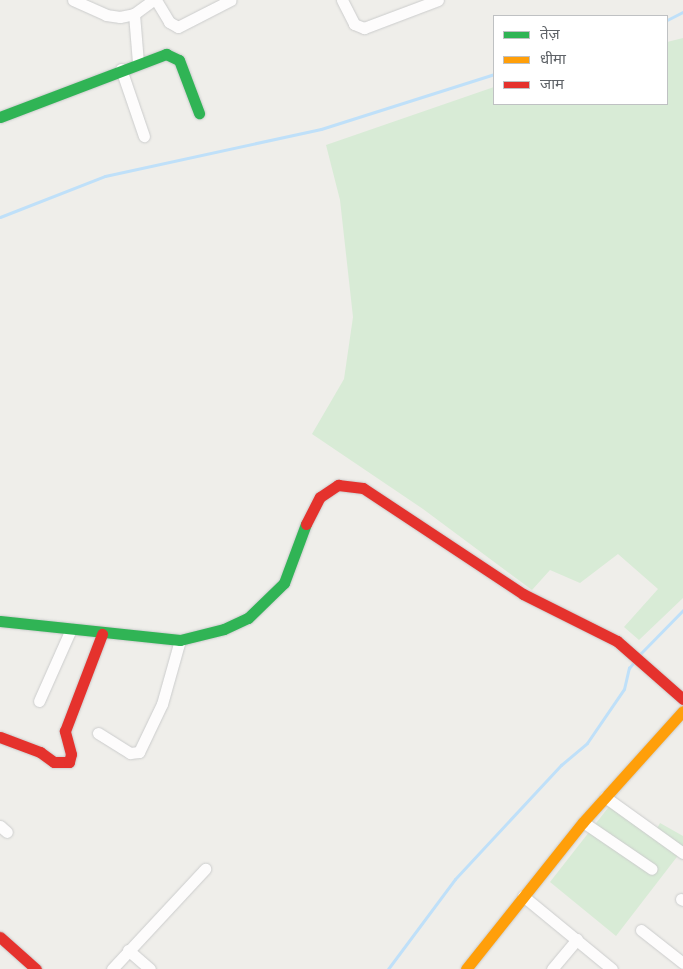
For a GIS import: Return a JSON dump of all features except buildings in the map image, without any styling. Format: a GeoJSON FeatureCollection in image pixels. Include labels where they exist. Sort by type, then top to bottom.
{"type":"FeatureCollection","features":[{"type":"Feature","properties":{"kind":"street"},"geometry":{"type":"LineString","coordinates":[[73,0],[111,17],[134,14],[155,0],[169,22],[178,27],[231,0]]}},
{"type":"Feature","properties":{"kind":"street"},"geometry":{"type":"LineString","coordinates":[[342,0],[354,24],[364,28],[438,0]]}},
{"type":"Feature","properties":{"kind":"street"},"geometry":{"type":"LineString","coordinates":[[134,14],[138,63]]}},
{"type":"Feature","properties":{"kind":"street"},"geometry":{"type":"LineString","coordinates":[[0,117],[121,69],[166,54],[179,60],[199,113]]}},
{"type":"Feature","properties":{"kind":"street"},"geometry":{"type":"LineString","coordinates":[[121,69],[144,136]]}},
{"type":"Feature","properties":{"kind":"street"},"geometry":{"type":"LineString","coordinates":[[0,621],[102,634],[180,640],[224,629],[248,618],[275,594],[284,583],[312,509],[320,497],[338,485],[363,488],[380,496],[523,594],[631,651],[679,695]]}},
{"type":"Feature","properties":{"kind":"street"},"geometry":{"type":"LineString","coordinates":[[39,701],[71,629]]}},
{"type":"Feature","properties":{"kind":"street"},"geometry":{"type":"LineString","coordinates":[[0,737],[40,752],[54,762],[69,762],[71,754],[65,731],[102,634]]}},
{"type":"Feature","properties":{"kind":"street"},"geometry":{"type":"LineString","coordinates":[[98,734],[130,753],[139,752],[162,704],[180,640]]}},
{"type":"Feature","properties":{"kind":"street"},"geometry":{"type":"LineString","coordinates":[[466,969],[583,822],[683,711]]}},
{"type":"Feature","properties":{"kind":"street"},"geometry":{"type":"LineString","coordinates":[[605,797],[683,853]]}},
{"type":"Feature","properties":{"kind":"street"},"geometry":{"type":"LineString","coordinates":[[583,822],[652,869]]}},
{"type":"Feature","properties":{"kind":"street"},"geometry":{"type":"LineString","coordinates":[[112,969],[205,869]]}},
{"type":"Feature","properties":{"kind":"street"},"geometry":{"type":"LineString","coordinates":[[523,896],[612,969]]}},
{"type":"Feature","properties":{"kind":"street"},"geometry":{"type":"LineString","coordinates":[[641,930],[683,963]]}},
{"type":"Feature","properties":{"kind":"street"},"geometry":{"type":"LineString","coordinates":[[0,937],[36,969]]}},
{"type":"Feature","properties":{"kind":"street"},"geometry":{"type":"LineString","coordinates":[[552,969],[577,939]]}},
{"type":"Feature","properties":{"kind":"street"},"geometry":{"type":"LineString","coordinates":[[128,950],[150,969]]}},
{"type":"Feature","properties":{"kind":"street"},"geometry":{"type":"LineString","coordinates":[[0,952],[19,969]]}},
{"type":"Feature","properties":{"kind":"green space"},"geometry":{"type":"Polygon","coordinates":[[[683,38],[683,598],[639,640],[624,627],[658,589],[618,554],[580,583],[550,570],[532,590],[423,509],[312,434],[344,379],[353,317],[340,200],[326,145],[493,87],[493,105],[668,105],[668,42],[683,38]]]}},
{"type":"Feature","properties":{"kind":"green space"},"geometry":{"type":"Polygon","coordinates":[[[611,804],[654,834],[660,823],[683,836],[683,849],[616,936],[550,882],[611,804]]]}},
{"type":"Feature","properties":{"kind":"waterway"},"geometry":{"type":"LineString","coordinates":[[668,20],[683,12]]}},
{"type":"Feature","properties":{"kind":"waterway"},"geometry":{"type":"LineString","coordinates":[[0,217],[105,176],[321,129],[493,74]]}},
{"type":"Feature","properties":{"kind":"waterway"},"geometry":{"type":"LineString","coordinates":[[639,655],[683,610]]}},
{"type":"Feature","properties":{"kind":"waterway"},"geometry":{"type":"LineString","coordinates":[[388,969],[455,879],[561,765],[587,743],[624,689],[629,668],[634,662]]}},
{"type":"Feature","properties":{"kind":"traffic: fast"},"geometry":{"type":"LineString","coordinates":[[0,117],[166,54],[179,60],[199,113]]}},
{"type":"Feature","properties":{"kind":"traffic: fast"},"geometry":{"type":"LineString","coordinates":[[0,621],[180,640],[224,629],[248,618],[284,583],[306,524]]}},
{"type":"Feature","properties":{"kind":"traffic: slow"},"geometry":{"type":"LineString","coordinates":[[466,969],[583,822],[683,711]]}},
{"type":"Feature","properties":{"kind":"traffic: jam"},"geometry":{"type":"LineString","coordinates":[[306,524],[320,497],[338,485],[363,488],[523,594],[617,641],[683,699]]}},
{"type":"Feature","properties":{"kind":"traffic: jam"},"geometry":{"type":"LineString","coordinates":[[0,737],[40,752],[54,762],[69,762],[71,754],[65,731],[102,634]]}},
{"type":"Feature","properties":{"kind":"traffic: jam"},"geometry":{"type":"LineString","coordinates":[[0,937],[36,969]]}}]}
